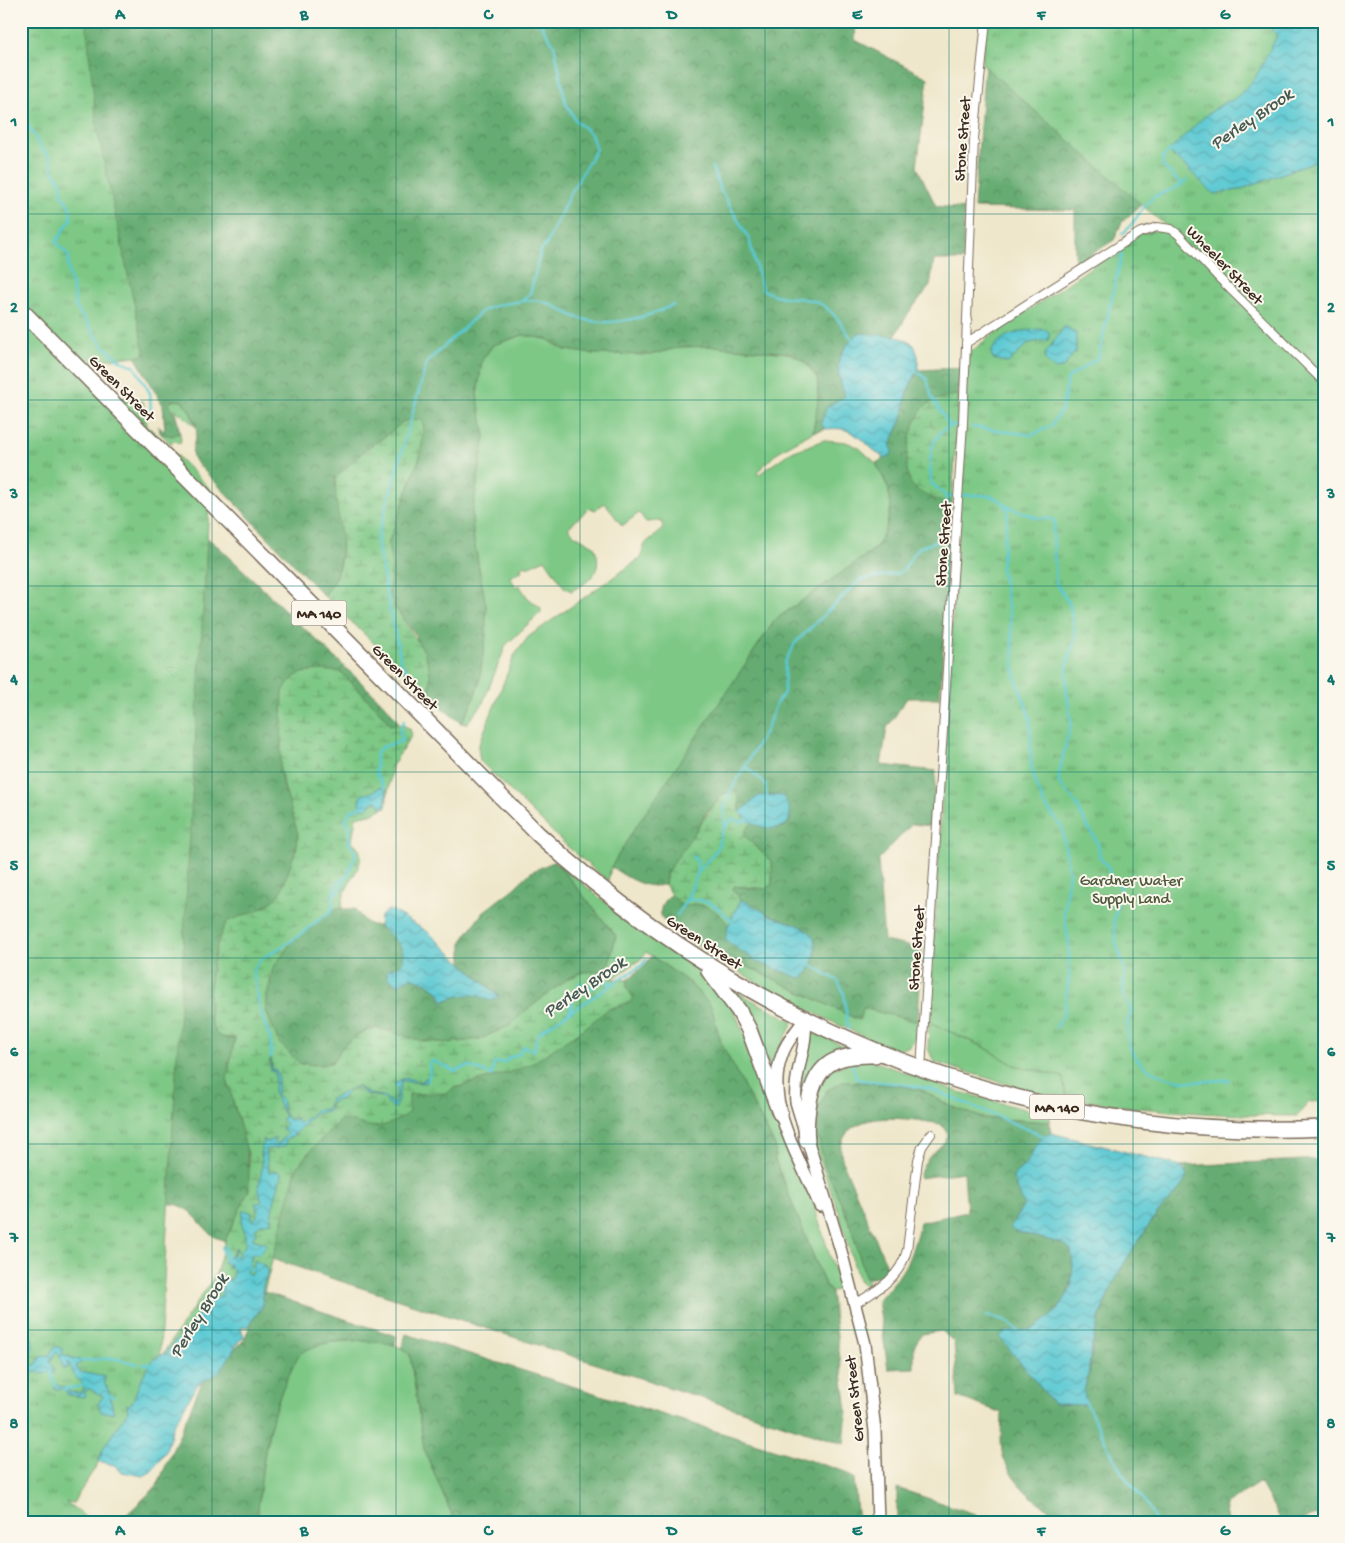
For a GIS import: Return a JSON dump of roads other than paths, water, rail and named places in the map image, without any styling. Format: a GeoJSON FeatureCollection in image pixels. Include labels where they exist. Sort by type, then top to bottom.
{"type":"FeatureCollection","features":[{"type":"Feature","properties":{"kind":"highway","name":"Green Street"},"geometry":{"type":"LineString","coordinates":[[21,310],[538,834],[619,903],[699,960],[804,1020]]}},
{"type":"Feature","properties":{"kind":"highway"},"geometry":{"type":"LineString","coordinates":[[699,960],[728,995],[746,1024],[780,1113]]}},
{"type":"Feature","properties":{"kind":"highway","name":"MA 140"},"geometry":{"type":"LineString","coordinates":[[804,1020],[921,1069],[1015,1097],[1112,1117],[1236,1129],[1324,1128]]}},
{"type":"Feature","properties":{"kind":"highway"},"geometry":{"type":"LineString","coordinates":[[807,1140],[806,1119],[810,1097],[816,1080],[825,1066],[845,1056],[887,1056]]}},
{"type":"Feature","properties":{"kind":"street","name":"Stone Street"},"geometry":{"type":"LineString","coordinates":[[921,1069],[963,424],[974,139],[986,21]]}},
{"type":"Feature","properties":{"kind":"street","name":"Wheeler Street"},"geometry":{"type":"LineString","coordinates":[[966,343],[1140,233],[1151,228],[1161,227],[1178,234],[1220,279],[1324,382]]}},
{"type":"Feature","properties":{"kind":"street","name":"Green Street"},"geometry":{"type":"LineString","coordinates":[[804,1020],[784,1049],[775,1089],[780,1113],[832,1233],[848,1275]]}},
{"type":"Feature","properties":{"kind":"street","name":"Green Street"},"geometry":{"type":"LineString","coordinates":[[804,1020],[806,1040],[795,1091],[798,1114],[848,1275],[871,1385],[878,1522]]}},
{"type":"Feature","properties":{"kind":"street"},"geometry":{"type":"LineString","coordinates":[[855,1304],[887,1283],[903,1262],[907,1250],[918,1160],[922,1147],[931,1134]]}},
{"type":"Feature","properties":{"kind":"water"},"geometry":{"type":"Polygon","coordinates":[[[1266,21],[1324,21],[1324,158],[1239,190],[1214,194],[1169,151],[1205,116],[1226,101],[1231,101],[1238,96],[1254,80],[1277,36],[1266,21]]]}},
{"type":"Feature","properties":{"kind":"water"},"geometry":{"type":"Polygon","coordinates":[[[1064,327],[1076,333],[1076,351],[1063,368],[1054,369],[1045,360],[1045,354],[1064,327]]]}},
{"type":"Feature","properties":{"kind":"water"},"geometry":{"type":"Polygon","coordinates":[[[1038,329],[1046,330],[1050,333],[1048,340],[1029,343],[1008,363],[993,359],[991,353],[1004,337],[1038,329]]]}},
{"type":"Feature","properties":{"kind":"water"},"geometry":{"type":"Polygon","coordinates":[[[858,333],[895,336],[909,341],[914,345],[918,356],[918,370],[907,392],[902,419],[891,443],[892,454],[886,459],[854,434],[842,429],[825,429],[821,423],[827,407],[845,396],[839,376],[839,362],[850,341],[858,333]]]}},
{"type":"Feature","properties":{"kind":"water"},"geometry":{"type":"Polygon","coordinates":[[[381,787],[387,790],[386,807],[381,807],[378,802],[374,801],[367,809],[360,808],[361,796],[381,787]]]}},
{"type":"Feature","properties":{"kind":"water"},"geometry":{"type":"Polygon","coordinates":[[[758,796],[783,796],[788,807],[789,821],[784,826],[778,828],[761,827],[752,823],[740,812],[758,796]]]}},
{"type":"Feature","properties":{"kind":"water"},"geometry":{"type":"Polygon","coordinates":[[[741,900],[769,915],[801,926],[812,936],[815,943],[815,952],[810,969],[804,977],[800,978],[755,961],[725,940],[728,926],[741,900]]]}},
{"type":"Feature","properties":{"kind":"water"},"geometry":{"type":"Polygon","coordinates":[[[388,910],[393,911],[428,932],[499,997],[490,1001],[478,996],[467,995],[443,1001],[439,992],[427,983],[411,977],[399,985],[388,978],[387,970],[401,965],[403,953],[398,943],[379,926],[380,917],[388,910]]]}},
{"type":"Feature","properties":{"kind":"water"},"geometry":{"type":"Polygon","coordinates":[[[271,1056],[272,1069],[276,1070],[278,1075],[277,1095],[283,1102],[283,1111],[289,1120],[296,1118],[298,1123],[305,1120],[316,1110],[327,1109],[331,1099],[351,1089],[341,1099],[332,1102],[329,1106],[330,1110],[314,1114],[295,1134],[286,1140],[286,1145],[265,1149],[269,1173],[278,1171],[281,1174],[271,1222],[261,1224],[255,1229],[256,1234],[252,1239],[267,1245],[259,1254],[252,1254],[250,1265],[246,1271],[248,1274],[251,1274],[255,1260],[265,1266],[268,1273],[263,1285],[262,1307],[247,1327],[241,1327],[244,1337],[239,1341],[220,1372],[198,1384],[173,1426],[166,1451],[151,1472],[143,1476],[122,1472],[114,1465],[98,1461],[105,1445],[128,1411],[127,1405],[132,1403],[141,1380],[150,1365],[161,1355],[167,1354],[167,1350],[174,1345],[173,1342],[178,1340],[185,1331],[190,1331],[190,1321],[195,1321],[197,1315],[208,1314],[201,1310],[206,1299],[222,1296],[223,1282],[226,1277],[231,1280],[234,1269],[226,1268],[231,1265],[223,1261],[233,1253],[237,1257],[245,1246],[245,1232],[241,1224],[243,1210],[251,1212],[253,1221],[259,1213],[255,1203],[262,1201],[259,1188],[263,1139],[267,1142],[276,1138],[273,1142],[278,1144],[287,1134],[282,1128],[286,1124],[281,1119],[285,1117],[274,1094],[275,1073],[270,1070],[271,1056]]]}},
{"type":"Feature","properties":{"kind":"water"},"geometry":{"type":"Polygon","coordinates":[[[427,1077],[425,1083],[401,1081],[396,1108],[390,1106],[381,1097],[368,1095],[359,1088],[353,1088],[357,1086],[369,1094],[384,1096],[394,1105],[397,1088],[394,1085],[397,1082],[406,1079],[421,1082],[427,1077]]]}},
{"type":"Feature","properties":{"kind":"water"},"geometry":{"type":"Polygon","coordinates":[[[1051,1133],[1181,1166],[1187,1176],[1181,1187],[1144,1232],[1112,1287],[1097,1326],[1092,1347],[1084,1390],[1085,1405],[1054,1404],[1000,1336],[1005,1332],[1033,1329],[1058,1310],[1071,1288],[1073,1265],[1071,1250],[1064,1244],[1014,1231],[1010,1227],[1024,1205],[1013,1178],[1026,1163],[1038,1143],[1051,1133]]]}},
{"type":"Feature","properties":{"kind":"water"},"geometry":{"type":"Polygon","coordinates":[[[22,1332],[29,1333],[33,1341],[28,1361],[29,1365],[36,1365],[40,1357],[49,1355],[56,1346],[62,1349],[63,1355],[83,1361],[76,1366],[80,1372],[105,1377],[104,1383],[108,1389],[114,1413],[101,1412],[98,1404],[103,1396],[87,1388],[84,1397],[68,1395],[64,1389],[54,1389],[55,1385],[68,1388],[69,1392],[82,1393],[85,1386],[74,1375],[68,1361],[68,1368],[63,1369],[60,1356],[56,1352],[50,1361],[55,1373],[33,1372],[31,1379],[21,1387],[22,1332]]]}},
{"type":"Feature","properties":{"kind":"waterway"},"geometry":{"type":"LineString","coordinates":[[425,692],[402,665],[377,539],[427,362],[482,311],[498,305],[522,301],[530,294],[541,250],[546,245],[569,196],[596,149],[591,134],[576,121],[566,104],[554,45],[539,21]]}},
{"type":"Feature","properties":{"kind":"waterway"},"geometry":{"type":"LineString","coordinates":[[27,123],[42,149],[50,157],[53,171],[61,182],[62,195],[70,207],[71,219],[56,242],[69,256],[68,269],[75,306],[103,346],[121,361],[134,366],[150,393],[151,413]]}},
{"type":"Feature","properties":{"kind":"waterway"},"geometry":{"type":"LineString","coordinates":[[1171,150],[1163,157],[1163,166],[1182,185]]}},
{"type":"Feature","properties":{"kind":"waterway"},"geometry":{"type":"LineString","coordinates":[[712,167],[720,189],[749,239],[762,289],[784,297],[807,299],[821,304],[835,316],[854,342]]}},
{"type":"Feature","properties":{"kind":"waterway","name":"Perley Brook"},"geometry":{"type":"LineString","coordinates":[[1122,234],[1131,226],[1148,202],[1162,193],[1183,184],[1187,180]]}},
{"type":"Feature","properties":{"kind":"waterway","name":"Perley Brook"},"geometry":{"type":"LineString","coordinates":[[972,427],[1031,435],[1051,426],[1062,409],[1068,378],[1098,358],[1122,254]]}},
{"type":"Feature","properties":{"kind":"waterway"},"geometry":{"type":"LineString","coordinates":[[522,301],[539,301],[579,318],[603,322],[627,320],[651,314],[673,305]]}},
{"type":"Feature","properties":{"kind":"waterway"},"geometry":{"type":"LineString","coordinates":[[916,371],[927,379],[932,398],[950,426]]}},
{"type":"Feature","properties":{"kind":"waterway","name":"Perley Brook"},"geometry":{"type":"LineString","coordinates":[[677,915],[687,899],[698,872],[717,849],[725,822],[724,809],[729,794],[767,728],[776,704],[784,693],[785,662],[795,643],[860,580],[899,573],[904,569],[918,548],[935,542],[950,511],[945,495],[931,483],[930,465],[932,448],[940,433],[956,425]]}},
{"type":"Feature","properties":{"kind":"waterway"},"geometry":{"type":"LineString","coordinates":[[946,496],[983,495],[991,497],[1005,505],[1008,513],[1001,567],[1010,616],[1015,675],[1030,718],[1031,765],[1036,784],[1044,804],[1062,827],[1069,872],[1064,913],[1069,943],[1069,976],[1064,1014],[1056,1028]]}},
{"type":"Feature","properties":{"kind":"waterway"},"geometry":{"type":"LineString","coordinates":[[1006,506],[1038,518],[1052,519],[1055,522],[1053,533],[1056,583],[1070,605],[1076,638],[1069,655],[1067,670],[1066,686],[1071,722],[1059,774],[1059,783],[1078,806],[1098,844],[1100,858],[1108,867],[1110,877],[1121,887],[1114,921],[1116,942],[1125,971],[1123,995],[1131,1010],[1127,1025],[1131,1050],[1147,1068],[1171,1078],[1190,1082],[1229,1080]]}},
{"type":"Feature","properties":{"kind":"waterway"},"geometry":{"type":"LineString","coordinates":[[383,789],[384,787],[376,774],[376,753],[382,747],[402,741],[400,729],[404,721]]}},
{"type":"Feature","properties":{"kind":"waterway"},"geometry":{"type":"LineString","coordinates":[[745,766],[765,783],[767,798]]}},
{"type":"Feature","properties":{"kind":"waterway"},"geometry":{"type":"LineString","coordinates":[[271,1057],[271,1041],[260,1010],[253,970],[261,959],[293,940],[333,909],[334,889],[339,881],[348,875],[356,853],[349,843],[350,826],[345,821],[350,811],[362,806]]}},
{"type":"Feature","properties":{"kind":"waterway"},"geometry":{"type":"LineString","coordinates":[[725,827],[732,819],[742,822],[749,819]]}},
{"type":"Feature","properties":{"kind":"waterway"},"geometry":{"type":"LineString","coordinates":[[692,856],[697,861],[698,872]]}},
{"type":"Feature","properties":{"kind":"waterway"},"geometry":{"type":"LineString","coordinates":[[333,895],[342,888],[344,878]]}},
{"type":"Feature","properties":{"kind":"waterway"},"geometry":{"type":"LineString","coordinates":[[686,900],[701,900],[712,904],[732,921]]}},
{"type":"Feature","properties":{"kind":"waterway","name":"Perley Brook"},"geometry":{"type":"LineString","coordinates":[[427,1081],[430,1073],[429,1063],[433,1061],[455,1071],[468,1066],[492,1075],[494,1063],[505,1062],[510,1057],[518,1055],[524,1046],[534,1051],[537,1037],[541,1031],[642,965],[646,959]]}},
{"type":"Feature","properties":{"kind":"waterway"},"geometry":{"type":"LineString","coordinates":[[808,963],[838,981],[844,994],[848,1029]]}},
{"type":"Feature","properties":{"kind":"waterway"},"geometry":{"type":"LineString","coordinates":[[569,1013],[577,987],[581,983],[594,988],[601,981],[614,983]]}},
{"type":"Feature","properties":{"kind":"waterway"},"geometry":{"type":"LineString","coordinates":[[852,1063],[856,1078],[860,1080],[931,1089],[1046,1137]]}},
{"type":"Feature","properties":{"kind":"waterway"},"geometry":{"type":"LineString","coordinates":[[225,1246],[228,1258]]}},
{"type":"Feature","properties":{"kind":"waterway"},"geometry":{"type":"LineString","coordinates":[[222,1247],[225,1259]]}},
{"type":"Feature","properties":{"kind":"waterway"},"geometry":{"type":"LineString","coordinates":[[247,1267],[252,1270]]}},
{"type":"Feature","properties":{"kind":"waterway"},"geometry":{"type":"LineString","coordinates":[[214,1297],[215,1282],[218,1279]]}},
{"type":"Feature","properties":{"kind":"waterway"},"geometry":{"type":"LineString","coordinates":[[217,1288],[223,1284]]}},
{"type":"Feature","properties":{"kind":"waterway"},"geometry":{"type":"LineString","coordinates":[[986,1316],[1005,1320],[1019,1332]]}},
{"type":"Feature","properties":{"kind":"waterway"},"geometry":{"type":"LineString","coordinates":[[81,1361],[112,1358],[138,1364]]}},
{"type":"Feature","properties":{"kind":"waterway"},"geometry":{"type":"LineString","coordinates":[[144,1364],[150,1364]]}},
{"type":"Feature","properties":{"kind":"waterway"},"geometry":{"type":"LineString","coordinates":[[50,1372],[56,1387]]}},
{"type":"Feature","properties":{"kind":"waterway"},"geometry":{"type":"LineString","coordinates":[[64,1389],[86,1385]]}},
{"type":"Feature","properties":{"kind":"waterway","name":"Perley Brook"},"geometry":{"type":"LineString","coordinates":[[106,1394],[114,1397]]}},
{"type":"Feature","properties":{"kind":"waterway"},"geometry":{"type":"LineString","coordinates":[[1085,1401],[1121,1471],[1145,1501],[1155,1522]]}},
{"type":"Feature","properties":{"kind":"park label","name":"Gardner Water Supply Land"},"geometry":{"type":"Point","coordinates":[1131,888]}}]}
